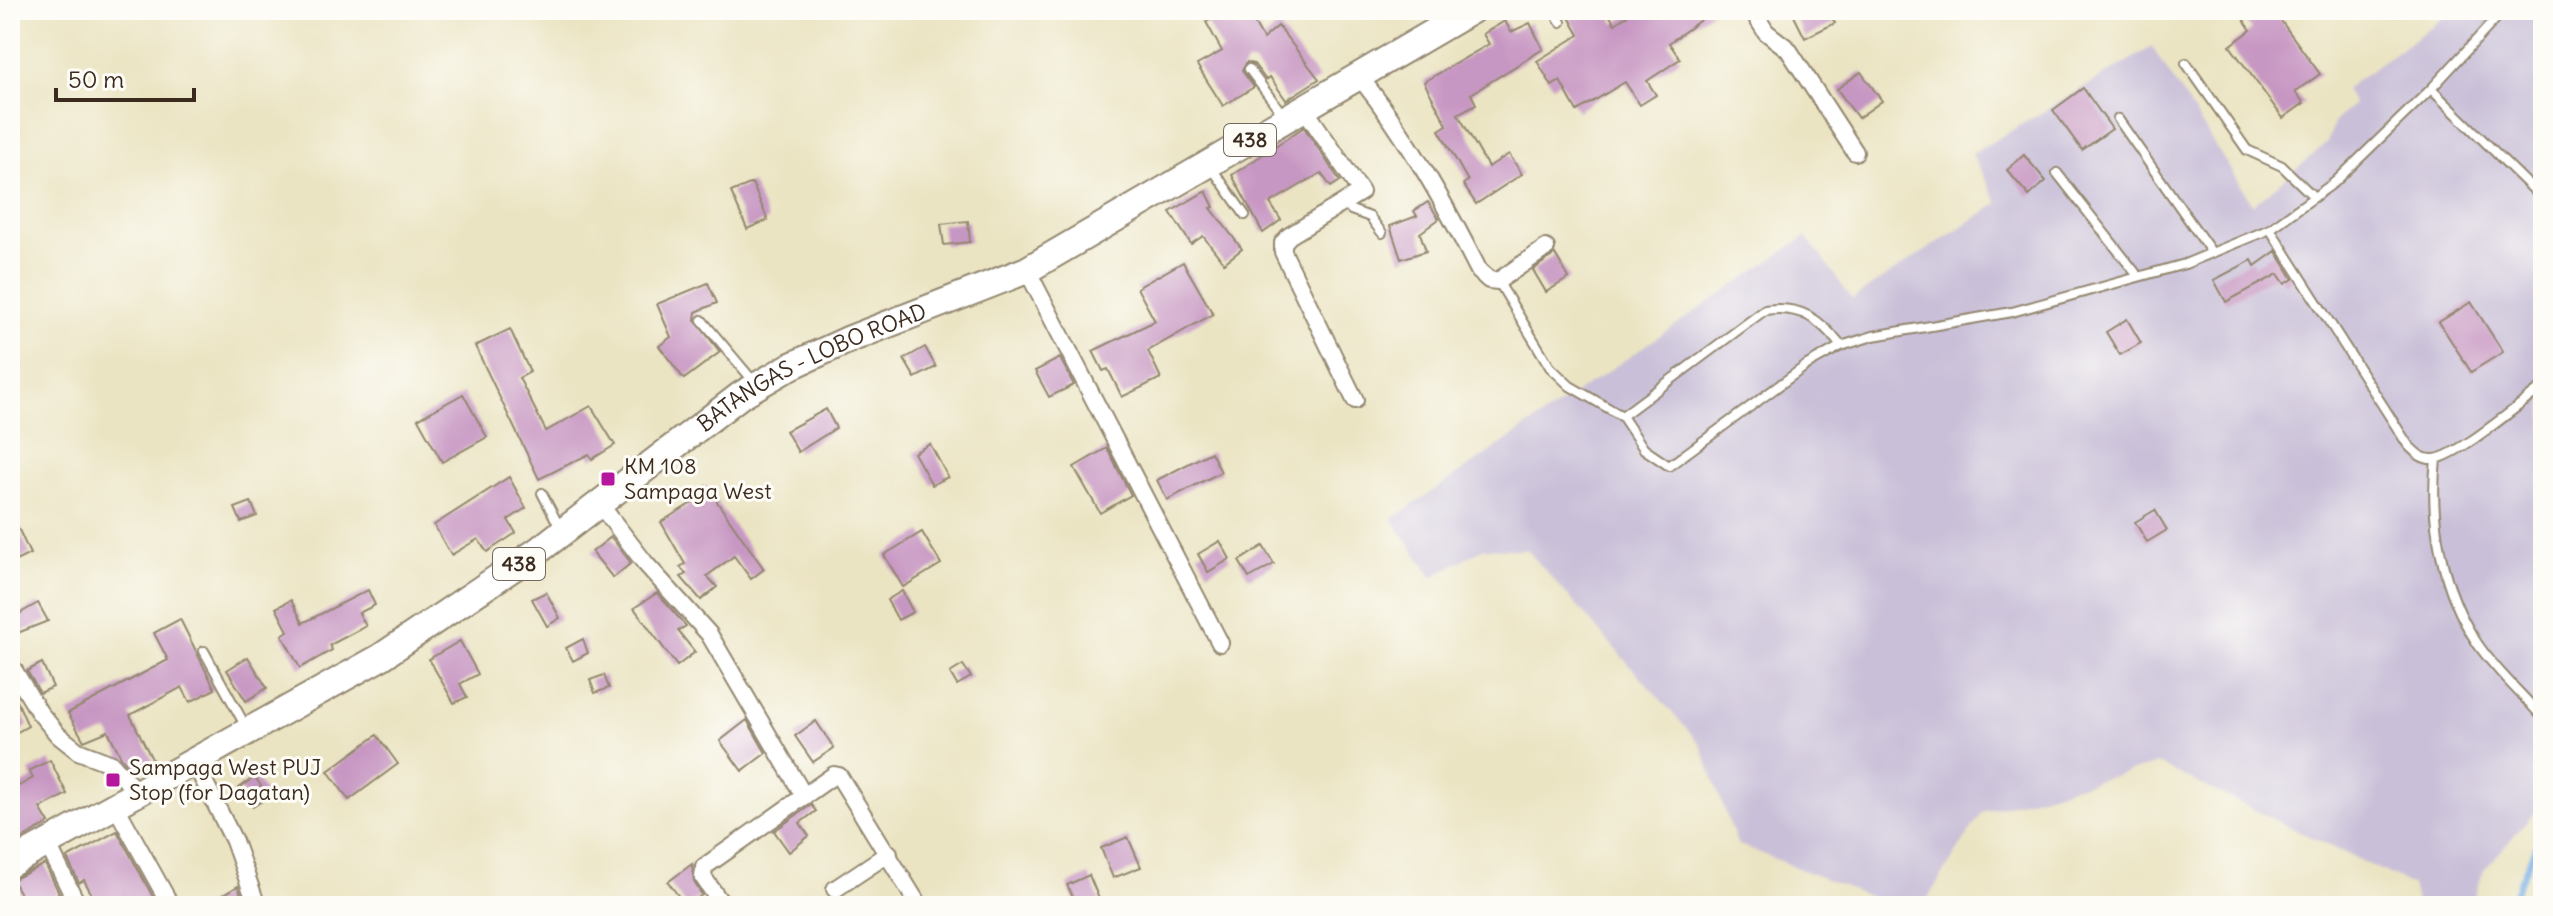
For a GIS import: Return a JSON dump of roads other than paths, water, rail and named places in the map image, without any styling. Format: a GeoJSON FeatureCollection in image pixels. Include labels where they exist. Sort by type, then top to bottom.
{"type":"FeatureCollection","features":[{"type":"Feature","properties":{"kind":"main road","name":"BATANGAS - LOBO ROAD"},"geometry":{"type":"LineString","coordinates":[[10,864],[381,657],[455,609],[757,386],[850,339],[1027,270],[1472,10]]}},
{"type":"Feature","properties":{"kind":"street"},"geometry":{"type":"LineString","coordinates":[[1752,10],[1766,32],[1788,49],[1855,152]]}},
{"type":"Feature","properties":{"kind":"street"},"geometry":{"type":"LineString","coordinates":[[1359,76],[1394,120],[1429,173],[1479,271],[1489,280],[1498,281],[1546,248]]}},
{"type":"Feature","properties":{"kind":"street"},"geometry":{"type":"LineString","coordinates":[[1295,113],[1360,186],[1361,192],[1346,204],[1289,236],[1283,243],[1283,252],[1355,400]]}},
{"type":"Feature","properties":{"kind":"street"},"geometry":{"type":"LineString","coordinates":[[1027,270],[1220,643]]}},
{"type":"Feature","properties":{"kind":"street"},"geometry":{"type":"LineString","coordinates":[[598,502],[645,563],[709,634],[804,796]]}},
{"type":"Feature","properties":{"kind":"street"},"geometry":{"type":"LineString","coordinates":[[10,664],[39,712],[58,735],[78,751],[112,764],[171,906]]}},
{"type":"Feature","properties":{"kind":"street"},"geometry":{"type":"LineString","coordinates":[[194,761],[220,808],[257,906]]}},
{"type":"Feature","properties":{"kind":"street"},"geometry":{"type":"LineString","coordinates":[[723,906],[703,877],[704,867],[834,775],[839,776],[889,853],[919,906]]}},
{"type":"Feature","properties":{"kind":"street"},"geometry":{"type":"LineString","coordinates":[[47,843],[78,906]]}},
{"type":"Feature","properties":{"kind":"street"},"geometry":{"type":"LineString","coordinates":[[835,889],[889,853]]}},
{"type":"Feature","properties":{"kind":"lane"},"geometry":{"type":"LineString","coordinates":[[1553,10],[1561,22]]}},
{"type":"Feature","properties":{"kind":"lane"},"geometry":{"type":"LineString","coordinates":[[1498,281],[1550,367],[1570,386],[1622,416],[1644,449],[1669,466],[1807,365],[1841,346],[1873,336],[2012,312],[2212,253],[2270,229],[2335,182],[2431,89],[2504,10]]}},
{"type":"Feature","properties":{"kind":"lane"},"geometry":{"type":"LineString","coordinates":[[2186,63],[2247,150],[2282,166],[2314,197]]}},
{"type":"Feature","properties":{"kind":"lane"},"geometry":{"type":"LineString","coordinates":[[1249,69],[1295,113]]}},
{"type":"Feature","properties":{"kind":"lane"},"geometry":{"type":"LineString","coordinates":[[2431,89],[2543,199]]}},
{"type":"Feature","properties":{"kind":"lane"},"geometry":{"type":"LineString","coordinates":[[2118,119],[2212,253]]}},
{"type":"Feature","properties":{"kind":"lane"},"geometry":{"type":"LineString","coordinates":[[1209,165],[1245,215]]}},
{"type":"Feature","properties":{"kind":"lane"},"geometry":{"type":"LineString","coordinates":[[2057,173],[2138,276]]}},
{"type":"Feature","properties":{"kind":"lane"},"geometry":{"type":"LineString","coordinates":[[1346,204],[1351,210],[1370,217],[1382,233]]}},
{"type":"Feature","properties":{"kind":"lane"},"geometry":{"type":"LineString","coordinates":[[2270,229],[2408,445],[2420,456],[2436,459],[2461,447],[2543,387]]}},
{"type":"Feature","properties":{"kind":"lane"},"geometry":{"type":"LineString","coordinates":[[1622,416],[1765,310],[1783,307],[1807,312],[1826,326],[1841,346]]}},
{"type":"Feature","properties":{"kind":"lane"},"geometry":{"type":"LineString","coordinates":[[702,320],[757,386]]}},
{"type":"Feature","properties":{"kind":"lane"},"geometry":{"type":"LineString","coordinates":[[2436,459],[2431,499],[2438,550],[2462,612],[2477,643],[2543,718]]}},
{"type":"Feature","properties":{"kind":"lane"},"geometry":{"type":"LineString","coordinates":[[542,493],[562,531]]}},
{"type":"Feature","properties":{"kind":"lane"},"geometry":{"type":"LineString","coordinates":[[204,651],[249,732]]}},
{"type":"Feature","properties":{"kind":"waterway"},"geometry":{"type":"LineString","coordinates":[[2509,906],[2543,831]]}},
{"type":"Feature","properties":{"kind":"place","name":"KM 108 Sampaga West"},"geometry":{"type":"Point","coordinates":[608,479]}},
{"type":"Feature","properties":{"kind":"place","name":"Sampaga West PUJ Stop (for Dagatan)"},"geometry":{"type":"Point","coordinates":[113,780]}}]}
